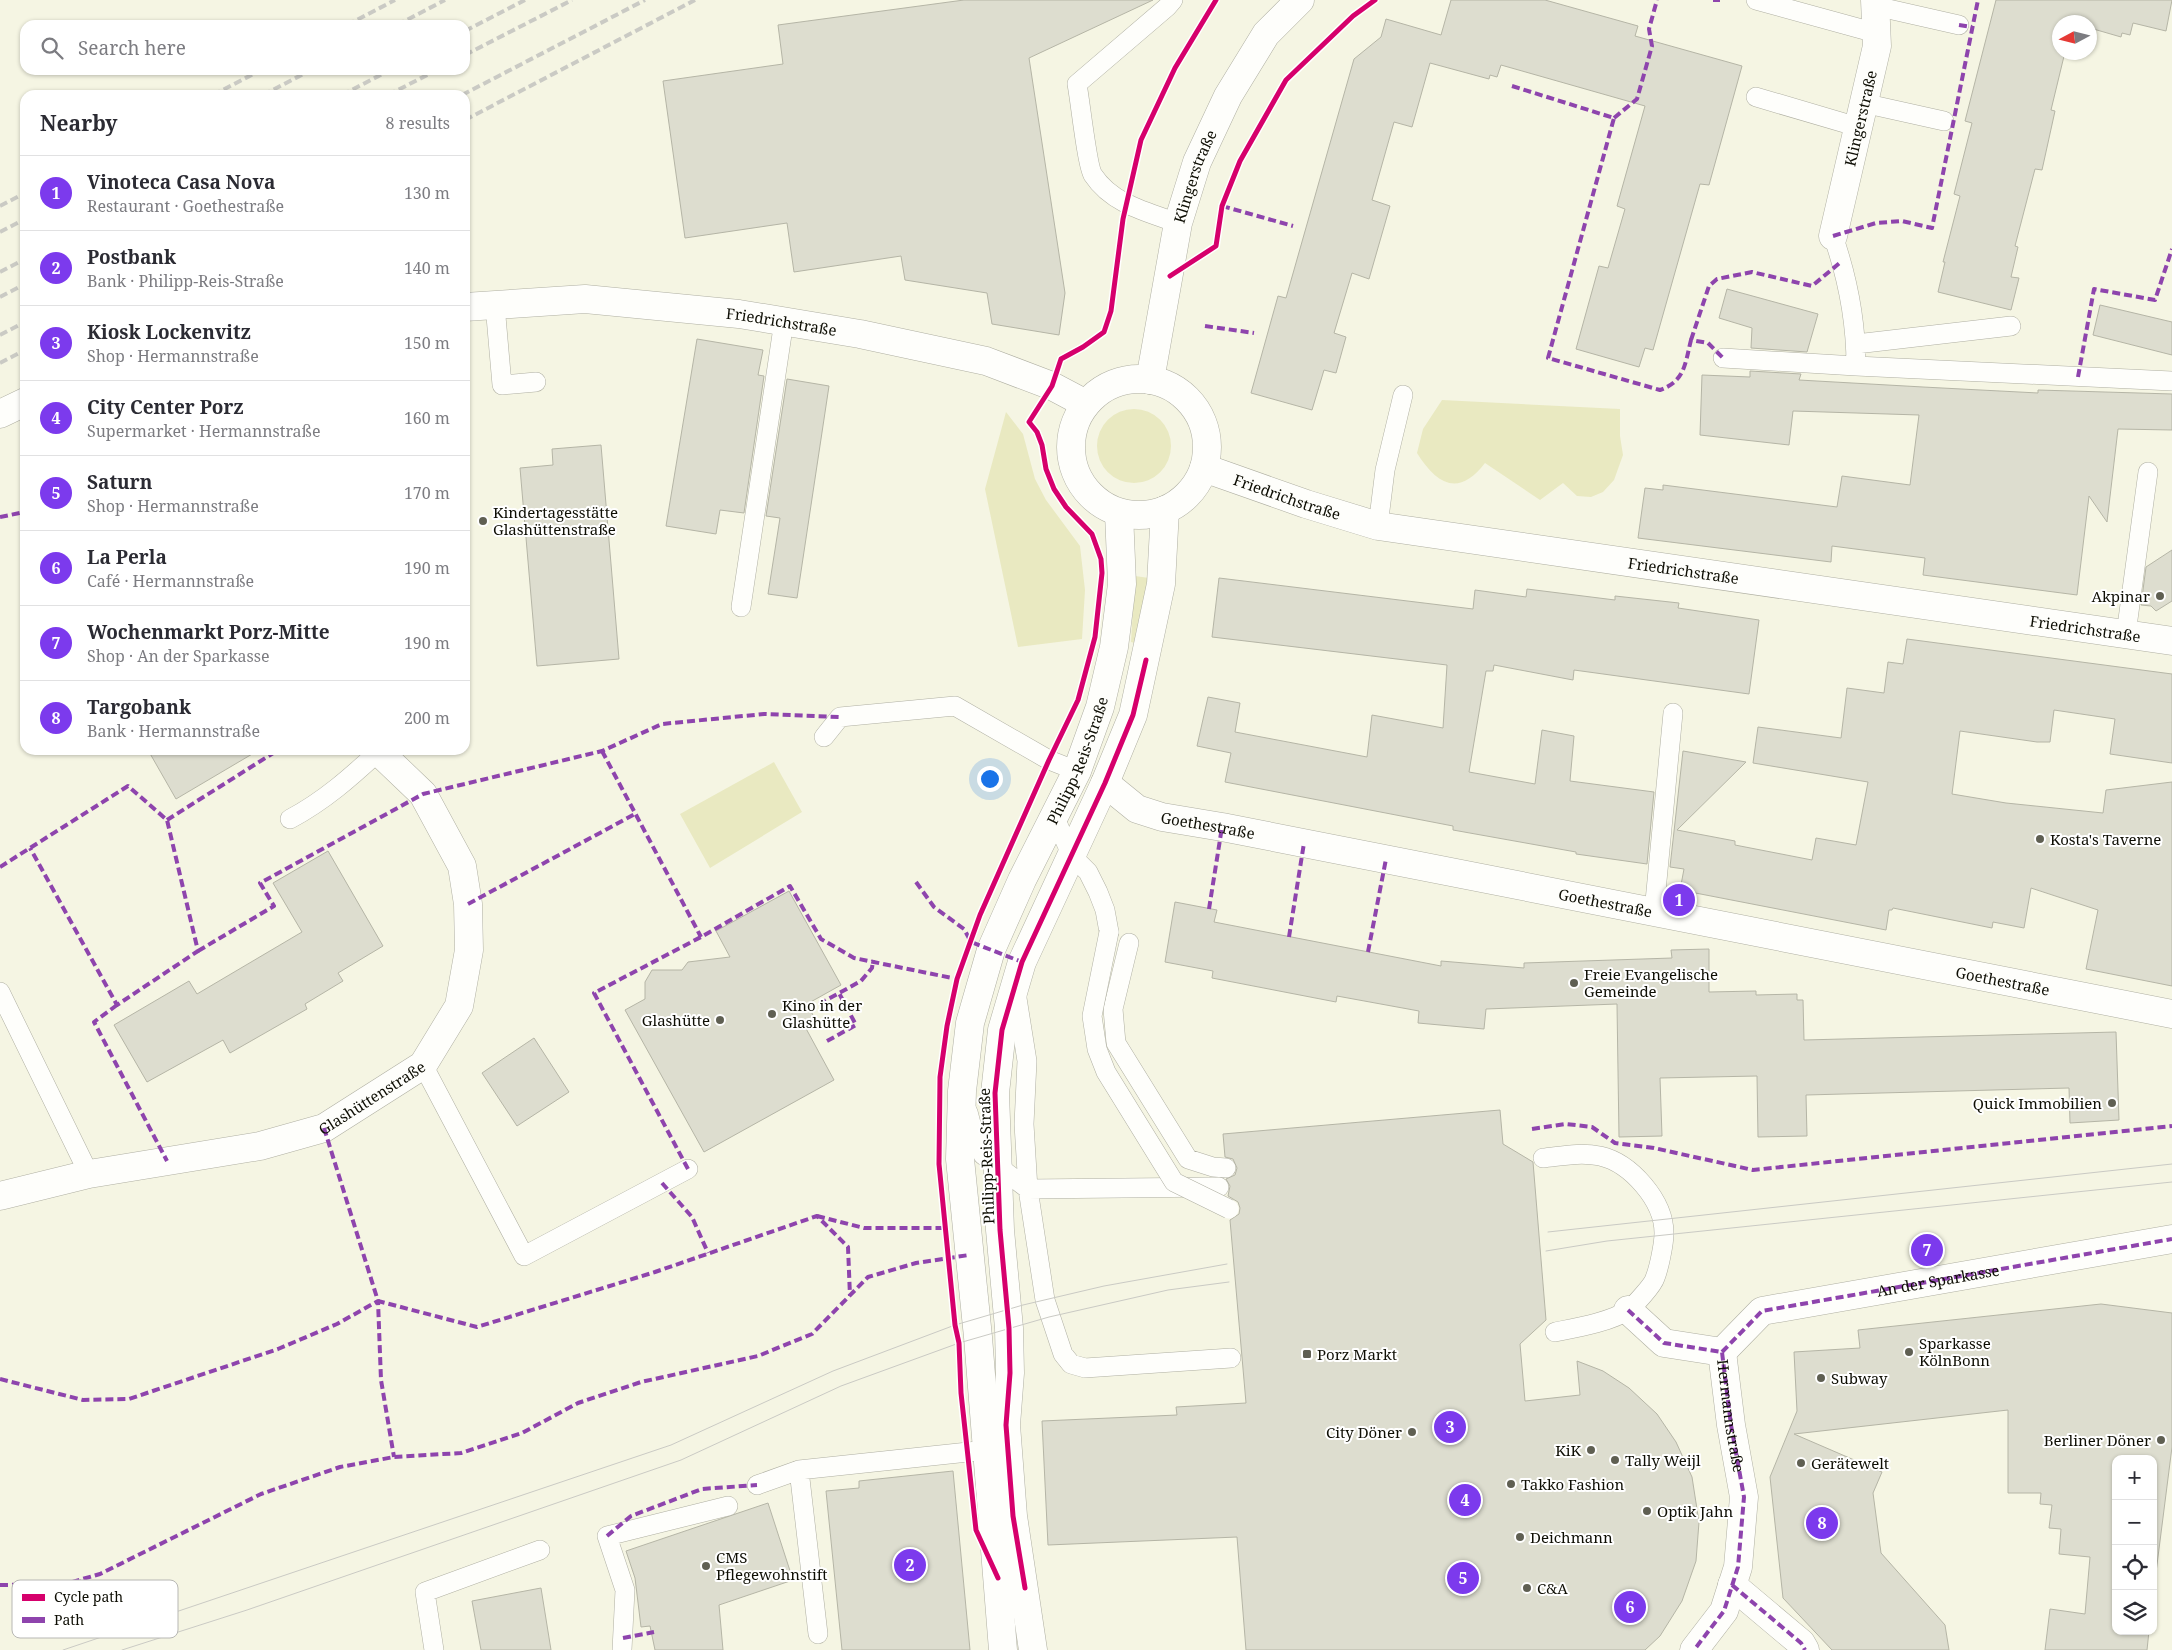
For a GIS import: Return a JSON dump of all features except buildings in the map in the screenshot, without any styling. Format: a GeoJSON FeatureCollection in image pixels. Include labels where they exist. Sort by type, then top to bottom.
{"type":"FeatureCollection","features":[{"type":"Feature","properties":{"kind":"street","name":"Klingerstraße"},"geometry":{"type":"LineString","coordinates":[[1150,380],[1178,223],[1197,162],[1228,96],[1266,34],[1300,0]]}},
{"type":"Feature","properties":{"kind":"street","name":"Klingerstraße"},"geometry":{"type":"LineString","coordinates":[[1833,236],[1877,46],[1875,3]]}},
{"type":"Feature","properties":{"kind":"street","name":"Friedrichstraße"},"geometry":{"type":"LineString","coordinates":[[470,307],[585,299],[701,310],[784,321],[860,334],[986,361],[1052,386],[1086,404]]}},
{"type":"Feature","properties":{"kind":"street"},"geometry":{"type":"LineString","coordinates":[[1132,379],[1150,380],[1166,385],[1180,393],[1192,405],[1201,419],[1206,435],[1204,468],[1195,485],[1182,500],[1165,510],[1142,515],[1119,512],[1099,503],[1083,487],[1073,467],[1070,445],[1075,424],[1086,404],[1099,392],[1114,383],[1132,379]]}},
{"type":"Feature","properties":{"kind":"street"},"geometry":{"type":"LineString","coordinates":[[0,414],[20,404]]}},
{"type":"Feature","properties":{"kind":"street","name":"Friedrichstraße"},"geometry":{"type":"LineString","coordinates":[[1204,468],[1306,504],[1378,526],[2172,641]]}},
{"type":"Feature","properties":{"kind":"street","name":"Philipp-Reis-Straße"},"geometry":{"type":"LineString","coordinates":[[1033,1650],[1013,1516],[1006,1425],[1010,1373],[1009,1328],[997,1168],[995,1093],[1002,1030],[1022,962],[1105,783],[1132,715],[1146,660],[1161,584],[1165,510]]}},
{"type":"Feature","properties":{"kind":"street","name":"Philipp-Reis-Straße"},"geometry":{"type":"LineString","coordinates":[[1003,1650],[987,1450],[960,1159],[962,1091],[970,1023],[991,950],[1077,771],[1100,707],[1114,647],[1122,584],[1119,512]]}},
{"type":"Feature","properties":{"kind":"street","name":"Glashüttenstraße"},"geometry":{"type":"LineString","coordinates":[[0,1196],[89,1174],[260,1146],[324,1128],[423,1066],[459,1006],[469,950],[468,904],[462,866],[423,794],[382,755]]}},
{"type":"Feature","properties":{"kind":"street","name":"Goethestraße"},"geometry":{"type":"LineString","coordinates":[[1105,783],[1137,809],[1162,817],[1222,827],[2172,1014]]}},
{"type":"Feature","properties":{"kind":"street","name":"An der Sparkasse"},"geometry":{"type":"LineString","coordinates":[[1722,1352],[1762,1311],[2172,1239]]}},
{"type":"Feature","properties":{"kind":"street","name":"Hermannstraße"},"geometry":{"type":"LineString","coordinates":[[1628,1310],[1664,1342],[1722,1352],[1731,1425],[1744,1497],[1738,1567],[1724,1611],[1694,1650]]}},
{"type":"Feature","properties":{"kind":"street"},"geometry":{"type":"LineString","coordinates":[[1732,1585],[1801,1643],[1805,1650]]}},
{"type":"Feature","properties":{"kind":"lane"},"geometry":{"type":"LineString","coordinates":[[1173,0],[1077,84],[1092,173],[1113,196],[1126,204],[1178,223]]}},
{"type":"Feature","properties":{"kind":"lane"},"geometry":{"type":"LineString","coordinates":[[1756,0],[1876,33]]}},
{"type":"Feature","properties":{"kind":"lane"},"geometry":{"type":"LineString","coordinates":[[1875,3],[1960,24]]}},
{"type":"Feature","properties":{"kind":"lane"},"geometry":{"type":"LineString","coordinates":[[1756,97],[1861,115],[1944,120]]}},
{"type":"Feature","properties":{"kind":"lane"},"geometry":{"type":"LineString","coordinates":[[1833,236],[1842,261],[1856,344],[1856,366]]}},
{"type":"Feature","properties":{"kind":"lane"},"geometry":{"type":"LineString","coordinates":[[496,305],[502,385],[536,382]]}},
{"type":"Feature","properties":{"kind":"lane"},"geometry":{"type":"LineString","coordinates":[[742,607],[784,321]]}},
{"type":"Feature","properties":{"kind":"lane"},"geometry":{"type":"LineString","coordinates":[[1856,344],[2011,326]]}},
{"type":"Feature","properties":{"kind":"lane"},"geometry":{"type":"LineString","coordinates":[[1723,358],[2172,381]]}},
{"type":"Feature","properties":{"kind":"lane"},"geometry":{"type":"LineString","coordinates":[[1378,526],[1385,470],[1403,395]]}},
{"type":"Feature","properties":{"kind":"lane"},"geometry":{"type":"LineString","coordinates":[[2126,634],[2148,472]]}},
{"type":"Feature","properties":{"kind":"lane"},"geometry":{"type":"LineString","coordinates":[[824,737],[840,717],[955,706],[1049,760],[1077,771]]}},
{"type":"Feature","properties":{"kind":"lane"},"geometry":{"type":"LineString","coordinates":[[1654,912],[1673,713]]}},
{"type":"Feature","properties":{"kind":"lane"},"geometry":{"type":"LineString","coordinates":[[290,819],[313,806],[346,782],[374,755]]}},
{"type":"Feature","properties":{"kind":"lane"},"geometry":{"type":"LineString","coordinates":[[1054,816],[1072,856],[1088,872],[1106,910],[1109,932],[1092,1016],[1097,1049],[1106,1072],[1174,1182],[1229,1209]]}},
{"type":"Feature","properties":{"kind":"lane"},"geometry":{"type":"LineString","coordinates":[[1129,943],[1113,1009],[1116,1042],[1188,1159],[1213,1167],[1226,1168]]}},
{"type":"Feature","properties":{"kind":"lane"},"geometry":{"type":"LineString","coordinates":[[1015,985],[1027,1061],[1024,1124],[1028,1189],[1045,1300],[1063,1354],[1071,1364],[1085,1368],[1231,1358]]}},
{"type":"Feature","properties":{"kind":"lane"},"geometry":{"type":"LineString","coordinates":[[0,992],[89,1174]]}},
{"type":"Feature","properties":{"kind":"lane"},"geometry":{"type":"LineString","coordinates":[[423,1066],[524,1256],[688,1169]]}},
{"type":"Feature","properties":{"kind":"lane"},"geometry":{"type":"LineString","coordinates":[[962,1091],[975,1139],[983,1155],[997,1168],[1012,1176],[1028,1189],[1219,1187]]}},
{"type":"Feature","properties":{"kind":"lane"},"geometry":{"type":"LineString","coordinates":[[1543,1158],[1578,1153],[1601,1156],[1630,1170],[1646,1185],[1662,1218],[1664,1234],[1655,1280],[1628,1310],[1593,1325],[1555,1332]]}},
{"type":"Feature","properties":{"kind":"lane"},"geometry":{"type":"LineString","coordinates":[[757,1484],[799,1470],[987,1450]]}},
{"type":"Feature","properties":{"kind":"lane"},"geometry":{"type":"LineString","coordinates":[[799,1470],[818,1634]]}},
{"type":"Feature","properties":{"kind":"lane"},"geometry":{"type":"LineString","coordinates":[[622,1650],[625,1590],[607,1536],[728,1506]]}},
{"type":"Feature","properties":{"kind":"lane"},"geometry":{"type":"LineString","coordinates":[[434,1650],[425,1592],[540,1550]]}},
{"type":"Feature","properties":{"kind":"green space"},"geometry":{"type":"Polygon","coordinates":[[[1442,400],[1620,409],[1620,436],[1623,455],[1614,480],[1603,492],[1591,497],[1577,496],[1563,483],[1540,500],[1485,463],[1475,474],[1466,480],[1449,483],[1440,479],[1432,473],[1417,453],[1423,429],[1442,400]]]}},
{"type":"Feature","properties":{"kind":"green space"},"geometry":{"type":"Polygon","coordinates":[[[1134,409],[1148,412],[1160,420],[1168,432],[1171,446],[1168,460],[1160,472],[1148,480],[1134,483],[1120,480],[1108,472],[1100,460],[1097,446],[1100,432],[1108,420],[1120,412],[1134,409]]]}},
{"type":"Feature","properties":{"kind":"green space"},"geometry":{"type":"Polygon","coordinates":[[[1006,412],[1023,434],[1035,479],[1046,500],[1080,546],[1085,590],[1082,639],[1018,647],[985,489],[1006,412]]]}},
{"type":"Feature","properties":{"kind":"green space"},"geometry":{"type":"Polygon","coordinates":[[[1135,576],[1149,578],[1135,643],[1131,642],[1135,576]]]}},
{"type":"Feature","properties":{"kind":"green space"},"geometry":{"type":"Polygon","coordinates":[[[774,762],[802,812],[710,868],[680,814],[774,762]]]}},
{"type":"Feature","properties":{"kind":"tram line"},"geometry":{"type":"LineString","coordinates":[[1548,1232],[2172,1164]]}},
{"type":"Feature","properties":{"kind":"tram line"},"geometry":{"type":"LineString","coordinates":[[1546,1251],[1607,1241],[2172,1182]]}},
{"type":"Feature","properties":{"kind":"tram line"},"geometry":{"type":"LineString","coordinates":[[178,1611],[671,1445],[833,1371],[955,1325],[1023,1305],[1104,1286],[1227,1264]]}},
{"type":"Feature","properties":{"kind":"tram line"},"geometry":{"type":"LineString","coordinates":[[178,1632],[681,1460],[841,1386],[959,1343],[1049,1317],[1168,1290],[1229,1282]]}},
{"type":"Feature","properties":{"kind":"tram line"},"geometry":{"type":"LineString","coordinates":[[63,1650],[99,1638]]}},
{"type":"Feature","properties":{"kind":"tram line"},"geometry":{"type":"LineString","coordinates":[[122,1650],[160,1638]]}},
{"type":"Feature","properties":{"kind":"railway"},"geometry":{"type":"LineString","coordinates":[[357,20],[395,0]]}},
{"type":"Feature","properties":{"kind":"railway"},"geometry":{"type":"LineString","coordinates":[[407,20],[445,0]]}},
{"type":"Feature","properties":{"kind":"railway"},"geometry":{"type":"LineString","coordinates":[[470,28],[525,0]]}},
{"type":"Feature","properties":{"kind":"railway"},"geometry":{"type":"LineString","coordinates":[[470,52],[572,0]]}},
{"type":"Feature","properties":{"kind":"railway"},"geometry":{"type":"LineString","coordinates":[[470,91],[645,0]]}},
{"type":"Feature","properties":{"kind":"railway"},"geometry":{"type":"LineString","coordinates":[[470,117],[695,0]]}},
{"type":"Feature","properties":{"kind":"railway"},"geometry":{"type":"LineString","coordinates":[[223,90],[251,75]]}},
{"type":"Feature","properties":{"kind":"railway"},"geometry":{"type":"LineString","coordinates":[[273,90],[301,75]]}},
{"type":"Feature","properties":{"kind":"railway"},"geometry":{"type":"LineString","coordinates":[[352,90],[380,75]]}},
{"type":"Feature","properties":{"kind":"railway"},"geometry":{"type":"LineString","coordinates":[[398,90],[427,75]]}},
{"type":"Feature","properties":{"kind":"railway"},"geometry":{"type":"LineString","coordinates":[[0,206],[20,196]]}},
{"type":"Feature","properties":{"kind":"railway"},"geometry":{"type":"LineString","coordinates":[[0,232],[20,222]]}},
{"type":"Feature","properties":{"kind":"railway"},"geometry":{"type":"LineString","coordinates":[[0,272],[20,262]]}},
{"type":"Feature","properties":{"kind":"railway"},"geometry":{"type":"LineString","coordinates":[[0,297],[20,287]]}},
{"type":"Feature","properties":{"kind":"railway"},"geometry":{"type":"LineString","coordinates":[[0,335],[20,325]]}},
{"type":"Feature","properties":{"kind":"railway"},"geometry":{"type":"LineString","coordinates":[[0,363],[20,353]]}},
{"type":"Feature","properties":{"kind":"marked path"},"geometry":{"type":"LineString","coordinates":[[1614,118],[1637,99],[1652,46],[1649,29],[1657,0]]}},
{"type":"Feature","properties":{"kind":"marked path"},"geometry":{"type":"LineString","coordinates":[[1713,0],[1720,0]]}},
{"type":"Feature","properties":{"kind":"marked path"},"geometry":{"type":"LineString","coordinates":[[1833,236],[1876,223],[1902,221],[1932,228],[1978,0]]}},
{"type":"Feature","properties":{"kind":"marked path"},"geometry":{"type":"LineString","coordinates":[[1959,25],[1972,27]]}},
{"type":"Feature","properties":{"kind":"marked path"},"geometry":{"type":"LineString","coordinates":[[1512,86],[1614,118],[1548,358],[1660,390],[1675,382],[1683,371],[1691,340],[1708,343],[1723,358]]}},
{"type":"Feature","properties":{"kind":"marked path"},"geometry":{"type":"LineString","coordinates":[[1222,206],[1293,226]]}},
{"type":"Feature","properties":{"kind":"marked path"},"geometry":{"type":"LineString","coordinates":[[2078,377],[2094,289],[2155,300],[2172,249]]}},
{"type":"Feature","properties":{"kind":"marked path"},"geometry":{"type":"LineString","coordinates":[[1691,340],[1709,286],[1717,279],[1752,272],[1812,286],[1842,261]]}},
{"type":"Feature","properties":{"kind":"marked path"},"geometry":{"type":"LineString","coordinates":[[1205,326],[1254,333]]}},
{"type":"Feature","properties":{"kind":"marked path"},"geometry":{"type":"LineString","coordinates":[[0,517],[20,513]]}},
{"type":"Feature","properties":{"kind":"marked path"},"geometry":{"type":"LineString","coordinates":[[198,951],[274,906],[260,883],[423,794],[602,751],[662,724],[764,714],[840,717]]}},
{"type":"Feature","properties":{"kind":"marked path"},"geometry":{"type":"LineString","coordinates":[[602,751],[701,937]]}},
{"type":"Feature","properties":{"kind":"marked path"},"geometry":{"type":"LineString","coordinates":[[167,820],[270,755]]}},
{"type":"Feature","properties":{"kind":"marked path"},"geometry":{"type":"LineString","coordinates":[[0,867],[128,786],[167,820],[198,951],[117,1005],[30,848]]}},
{"type":"Feature","properties":{"kind":"marked path"},"geometry":{"type":"LineString","coordinates":[[468,904],[635,814]]}},
{"type":"Feature","properties":{"kind":"marked path"},"geometry":{"type":"LineString","coordinates":[[1209,909],[1222,827]]}},
{"type":"Feature","properties":{"kind":"marked path"},"geometry":{"type":"LineString","coordinates":[[1289,937],[1304,843]]}},
{"type":"Feature","properties":{"kind":"marked path"},"geometry":{"type":"LineString","coordinates":[[1368,952],[1386,859]]}},
{"type":"Feature","properties":{"kind":"marked path"},"geometry":{"type":"LineString","coordinates":[[916,882],[934,907],[964,929],[971,942],[1022,962]]}},
{"type":"Feature","properties":{"kind":"marked path"},"geometry":{"type":"LineString","coordinates":[[688,1169],[594,993],[701,937],[790,886],[821,939],[854,958],[957,979]]}},
{"type":"Feature","properties":{"kind":"marked path"},"geometry":{"type":"LineString","coordinates":[[819,1004],[861,981],[872,968],[873,960]]}},
{"type":"Feature","properties":{"kind":"marked path"},"geometry":{"type":"LineString","coordinates":[[827,1041],[856,1025],[839,993]]}},
{"type":"Feature","properties":{"kind":"marked path"},"geometry":{"type":"LineString","coordinates":[[117,1005],[94,1022],[167,1161]]}},
{"type":"Feature","properties":{"kind":"marked path"},"geometry":{"type":"LineString","coordinates":[[1532,1129],[1566,1124],[1592,1127],[1615,1143],[1654,1148],[1753,1170],[2172,1126]]}},
{"type":"Feature","properties":{"kind":"marked path"},"geometry":{"type":"LineString","coordinates":[[324,1128],[378,1301],[477,1327],[655,1272],[817,1216],[848,1247],[850,1296]]}},
{"type":"Feature","properties":{"kind":"marked path"},"geometry":{"type":"LineString","coordinates":[[662,1183],[692,1217],[708,1253]]}},
{"type":"Feature","properties":{"kind":"marked path"},"geometry":{"type":"LineString","coordinates":[[817,1216],[864,1228],[945,1228]]}},
{"type":"Feature","properties":{"kind":"marked path"},"geometry":{"type":"LineString","coordinates":[[1722,1352],[1762,1311],[2172,1239]]}},
{"type":"Feature","properties":{"kind":"marked path"},"geometry":{"type":"LineString","coordinates":[[79,1580],[100,1574],[261,1494],[340,1467],[394,1457],[461,1453],[522,1433],[578,1403],[641,1382],[758,1356],[812,1334],[868,1277],[916,1263],[969,1255]]}},
{"type":"Feature","properties":{"kind":"marked path"},"geometry":{"type":"LineString","coordinates":[[0,1379],[83,1400],[129,1399],[278,1349],[337,1324],[378,1301],[381,1380],[394,1457]]}},
{"type":"Feature","properties":{"kind":"marked path"},"geometry":{"type":"LineString","coordinates":[[1628,1310],[1664,1343],[1722,1352],[1731,1425],[1744,1497],[1738,1567],[1724,1611],[1694,1650]]}},
{"type":"Feature","properties":{"kind":"marked path"},"geometry":{"type":"LineString","coordinates":[[607,1536],[631,1516],[702,1489],[757,1485]]}},
{"type":"Feature","properties":{"kind":"marked path"},"geometry":{"type":"LineString","coordinates":[[0,1585],[12,1585]]}},
{"type":"Feature","properties":{"kind":"marked path"},"geometry":{"type":"LineString","coordinates":[[1732,1585],[1801,1643],[1805,1650]]}},
{"type":"Feature","properties":{"kind":"marked path"},"geometry":{"type":"LineString","coordinates":[[623,1638],[654,1632]]}},
{"type":"Feature","properties":{"kind":"cycle path"},"geometry":{"type":"LineString","coordinates":[[998,1578],[976,1530],[961,1393],[959,1343],[955,1325],[939,1164],[940,1077],[947,1026],[957,979],[980,915],[1049,760],[1078,700],[1095,637],[1102,573],[1101,559],[1092,534],[1066,507],[1054,489],[1046,469],[1042,445],[1037,432],[1029,422],[1052,386],[1061,359],[1083,347],[1104,332],[1111,311],[1123,219],[1141,140],[1175,68],[1216,0]]}},
{"type":"Feature","properties":{"kind":"cycle path"},"geometry":{"type":"LineString","coordinates":[[1170,276],[1216,246],[1222,206],[1240,161],[1286,80],[1353,16],[1375,0]]}},
{"type":"Feature","properties":{"kind":"cycle path"},"geometry":{"type":"LineString","coordinates":[[1025,1588],[1013,1516],[1006,1425],[1010,1373],[1009,1328],[1000,1230],[995,1093],[1002,1030],[1022,962],[1105,783],[1133,715],[1146,660]]}},
{"type":"Feature","properties":{"kind":"place","name":"Kindertagesstätte Glashüttenstraße"},"geometry":{"type":"Point","coordinates":[483,521]}},
{"type":"Feature","properties":{"kind":"place","name":"Akpinar"},"geometry":{"type":"Point","coordinates":[2160,596]}},
{"type":"Feature","properties":{"kind":"place","name":"Kosta's Taverne"},"geometry":{"type":"Point","coordinates":[2040,839]}},
{"type":"Feature","properties":{"kind":"place","name":"Vinoteca Casa Nova"},"geometry":{"type":"Point","coordinates":[1679,900]}},
{"type":"Feature","properties":{"kind":"place","name":"Freie Evangelische Gemeinde"},"geometry":{"type":"Point","coordinates":[1574,983]}},
{"type":"Feature","properties":{"kind":"place","name":"Kino in der Glashütte"},"geometry":{"type":"Point","coordinates":[772,1014]}},
{"type":"Feature","properties":{"kind":"place","name":"Glashütte"},"geometry":{"type":"Point","coordinates":[720,1020]}},
{"type":"Feature","properties":{"kind":"place","name":"Quick Immobilien"},"geometry":{"type":"Point","coordinates":[2112,1103]}},
{"type":"Feature","properties":{"kind":"place","name":"Wochenmarkt Porz-Mitte"},"geometry":{"type":"Point","coordinates":[1927,1250]}},
{"type":"Feature","properties":{"kind":"place","name":"Sparkasse KölnBonn"},"geometry":{"type":"Point","coordinates":[1909,1352]}},
{"type":"Feature","properties":{"kind":"place","name":"Porz Markt"},"geometry":{"type":"Point","coordinates":[1307,1354]}},
{"type":"Feature","properties":{"kind":"place","name":"Subway"},"geometry":{"type":"Point","coordinates":[1821,1378]}},
{"type":"Feature","properties":{"kind":"place","name":"Kiosk Lockenvitz"},"geometry":{"type":"Point","coordinates":[1450,1427]}},
{"type":"Feature","properties":{"kind":"place","name":"City Döner"},"geometry":{"type":"Point","coordinates":[1412,1432]}},
{"type":"Feature","properties":{"kind":"place","name":"Berliner Döner"},"geometry":{"type":"Point","coordinates":[2161,1440]}},
{"type":"Feature","properties":{"kind":"place","name":"KiK"},"geometry":{"type":"Point","coordinates":[1591,1450]}},
{"type":"Feature","properties":{"kind":"place","name":"Tally Weijl"},"geometry":{"type":"Point","coordinates":[1615,1460]}},
{"type":"Feature","properties":{"kind":"place","name":"Gerätewelt"},"geometry":{"type":"Point","coordinates":[1801,1463]}},
{"type":"Feature","properties":{"kind":"place","name":"Takko Fashion"},"geometry":{"type":"Point","coordinates":[1511,1484]}},
{"type":"Feature","properties":{"kind":"place","name":"City Center Porz"},"geometry":{"type":"Point","coordinates":[1465,1500]}},
{"type":"Feature","properties":{"kind":"place","name":"Optik Jahn"},"geometry":{"type":"Point","coordinates":[1647,1511]}},
{"type":"Feature","properties":{"kind":"place","name":"Targobank"},"geometry":{"type":"Point","coordinates":[1822,1523]}},
{"type":"Feature","properties":{"kind":"place","name":"Deichmann"},"geometry":{"type":"Point","coordinates":[1520,1537]}},
{"type":"Feature","properties":{"kind":"place","name":"Postbank"},"geometry":{"type":"Point","coordinates":[910,1565]}},
{"type":"Feature","properties":{"kind":"place","name":"CMS Pflegewohnstift"},"geometry":{"type":"Point","coordinates":[706,1566]}},
{"type":"Feature","properties":{"kind":"place","name":"Saturn"},"geometry":{"type":"Point","coordinates":[1463,1578]}},
{"type":"Feature","properties":{"kind":"place","name":"C&A"},"geometry":{"type":"Point","coordinates":[1527,1588]}},
{"type":"Feature","properties":{"kind":"place","name":"La Perla"},"geometry":{"type":"Point","coordinates":[1630,1607]}}]}
